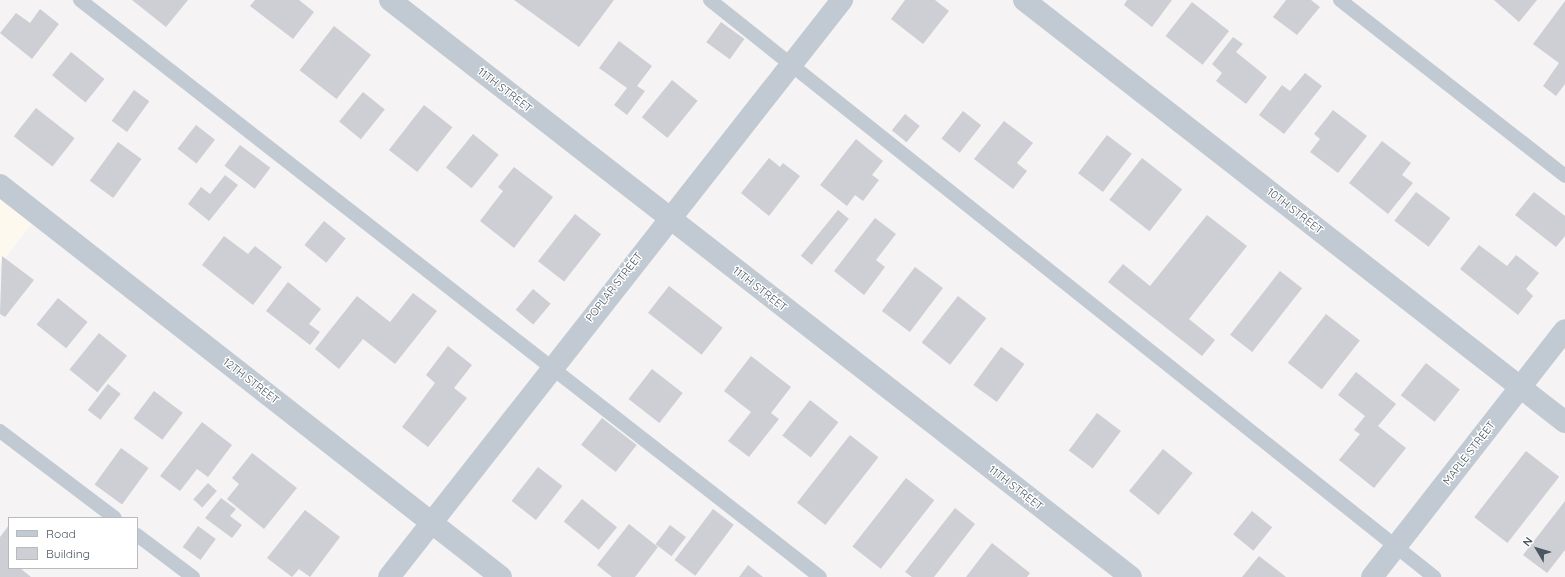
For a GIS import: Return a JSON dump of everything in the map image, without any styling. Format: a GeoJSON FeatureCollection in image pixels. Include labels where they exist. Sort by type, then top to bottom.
{"type":"FeatureCollection","features":[{"type":"Feature","properties":{"kind":"street","name":"11TH STREET"},"geometry":{"type":"LineString","coordinates":[[390,0],[668,218],[1131,577]]}},
{"type":"Feature","properties":{"kind":"street","name":"POPLAR STREET"},"geometry":{"type":"LineString","coordinates":[[389,577],[668,218],[842,0]]}},
{"type":"Feature","properties":{"kind":"street","name":"10TH STREET"},"geometry":{"type":"LineString","coordinates":[[1024,0],[1565,422]]}},
{"type":"Feature","properties":{"kind":"street","name":"12TH STREET"},"geometry":{"type":"LineString","coordinates":[[0,185],[501,577]]}},
{"type":"Feature","properties":{"kind":"street","name":"MAPLE STREET"},"geometry":{"type":"LineString","coordinates":[[1372,577],[1565,330]]}},
{"type":"Feature","properties":{"kind":"lane"},"geometry":{"type":"LineString","coordinates":[[80,0],[820,577]]}},
{"type":"Feature","properties":{"kind":"lane"},"geometry":{"type":"LineString","coordinates":[[710,0],[1395,548],[1434,577]]}},
{"type":"Feature","properties":{"kind":"lane"},"geometry":{"type":"LineString","coordinates":[[1340,0],[1565,176]]}},
{"type":"Feature","properties":{"kind":"lane"},"geometry":{"type":"LineString","coordinates":[[0,431],[114,517]]}},
{"type":"Feature","properties":{"kind":"lane"},"geometry":{"type":"LineString","coordinates":[[138,536],[193,577]]}},
{"type":"Feature","properties":{"kind":"shaded area"},"geometry":{"type":"Polygon","coordinates":[[[0,185],[39,215],[0,264],[0,185]]]}},
{"type":"Feature","properties":{"kind":"building"},"geometry":{"type":"Polygon","coordinates":[[[132,0],[188,0],[166,27],[132,0]]]}},
{"type":"Feature","properties":{"kind":"building"},"geometry":{"type":"Polygon","coordinates":[[[255,0],[299,0],[314,12],[293,39],[250,6],[255,0]]]}},
{"type":"Feature","properties":{"kind":"building"},"geometry":{"type":"Polygon","coordinates":[[[514,0],[614,0],[579,47],[514,0]]]}},
{"type":"Feature","properties":{"kind":"building"},"geometry":{"type":"Polygon","coordinates":[[[905,0],[935,0],[949,11],[923,44],[891,19],[905,0]]]}},
{"type":"Feature","properties":{"kind":"building"},"geometry":{"type":"Polygon","coordinates":[[[1127,0],[1172,0],[1152,27],[1124,5],[1127,0]]]}},
{"type":"Feature","properties":{"kind":"building"},"geometry":{"type":"Polygon","coordinates":[[[1286,0],[1311,0],[1320,7],[1297,35],[1273,17],[1286,0]]]}},
{"type":"Feature","properties":{"kind":"building"},"geometry":{"type":"Polygon","coordinates":[[[1494,0],[1537,0],[1519,22],[1494,0]]]}},
{"type":"Feature","properties":{"kind":"building"},"geometry":{"type":"Polygon","coordinates":[[[1565,1],[1565,84],[1556,96],[1543,86],[1559,63],[1533,44],[1565,1]]]}},
{"type":"Feature","properties":{"kind":"building"},"geometry":{"type":"Polygon","coordinates":[[[1192,2],[1229,31],[1203,65],[1166,36],[1192,2]]]}},
{"type":"Feature","properties":{"kind":"building"},"geometry":{"type":"Polygon","coordinates":[[[40,9],[59,24],[32,59],[0,33],[16,13],[30,23],[40,9]]]}},
{"type":"Feature","properties":{"kind":"building"},"geometry":{"type":"Polygon","coordinates":[[[721,22],[744,39],[730,59],[706,42],[721,22]]]}},
{"type":"Feature","properties":{"kind":"building"},"geometry":{"type":"Polygon","coordinates":[[[334,26],[371,55],[337,99],[300,70],[334,26]]]}},
{"type":"Feature","properties":{"kind":"building"},"geometry":{"type":"Polygon","coordinates":[[[1233,37],[1243,44],[1236,52],[1267,77],[1246,104],[1216,81],[1222,73],[1212,64],[1233,37]]]}},
{"type":"Feature","properties":{"kind":"building"},"geometry":{"type":"Polygon","coordinates":[[[619,41],[652,66],[637,86],[645,91],[627,115],[614,105],[627,88],[599,68],[619,41]]]}},
{"type":"Feature","properties":{"kind":"building"},"geometry":{"type":"Polygon","coordinates":[[[71,52],[104,79],[86,102],[52,75],[71,52]]]}},
{"type":"Feature","properties":{"kind":"building"},"geometry":{"type":"Polygon","coordinates":[[[1305,73],[1322,86],[1284,134],[1259,115],[1282,85],[1290,91],[1305,73]]]}},
{"type":"Feature","properties":{"kind":"building"},"geometry":{"type":"Polygon","coordinates":[[[672,80],[698,101],[667,138],[642,117],[672,80]]]}},
{"type":"Feature","properties":{"kind":"building"},"geometry":{"type":"Polygon","coordinates":[[[134,90],[149,101],[127,132],[112,121],[134,90]]]}},
{"type":"Feature","properties":{"kind":"building"},"geometry":{"type":"Polygon","coordinates":[[[363,92],[385,110],[361,139],[339,122],[363,92]]]}},
{"type":"Feature","properties":{"kind":"building"},"geometry":{"type":"Polygon","coordinates":[[[424,105],[452,127],[417,172],[389,150],[424,105]]]}},
{"type":"Feature","properties":{"kind":"building"},"geometry":{"type":"Polygon","coordinates":[[[36,108],[75,138],[52,167],[14,136],[36,108]]]}},
{"type":"Feature","properties":{"kind":"building"},"geometry":{"type":"Polygon","coordinates":[[[1333,110],[1367,136],[1338,173],[1310,152],[1320,139],[1314,134],[1333,110]]]}},
{"type":"Feature","properties":{"kind":"building"},"geometry":{"type":"Polygon","coordinates":[[[963,111],[981,125],[960,153],[941,139],[963,111]]]}},
{"type":"Feature","properties":{"kind":"building"},"geometry":{"type":"Polygon","coordinates":[[[905,114],[920,126],[907,142],[892,130],[905,114]]]}},
{"type":"Feature","properties":{"kind":"building"},"geometry":{"type":"Polygon","coordinates":[[[1004,121],[1033,143],[1017,163],[1027,171],[1013,189],[974,159],[1004,121]]]}},
{"type":"Feature","properties":{"kind":"building"},"geometry":{"type":"Polygon","coordinates":[[[196,125],[215,140],[196,163],[178,149],[196,125]]]}},
{"type":"Feature","properties":{"kind":"building"},"geometry":{"type":"Polygon","coordinates":[[[473,134],[499,155],[472,188],[446,167],[473,134]]]}},
{"type":"Feature","properties":{"kind":"building"},"geometry":{"type":"Polygon","coordinates":[[[1107,135],[1132,154],[1103,192],[1078,173],[1107,135]]]}},
{"type":"Feature","properties":{"kind":"building"},"geometry":{"type":"Polygon","coordinates":[[[856,139],[883,161],[872,175],[879,180],[863,201],[855,195],[847,206],[820,185],[856,139]]]}},
{"type":"Feature","properties":{"kind":"building"},"geometry":{"type":"Polygon","coordinates":[[[1382,141],[1411,163],[1402,175],[1413,183],[1388,214],[1349,183],[1382,141]]]}},
{"type":"Feature","properties":{"kind":"building"},"geometry":{"type":"Polygon","coordinates":[[[118,142],[141,159],[113,198],[90,181],[118,142]]]}},
{"type":"Feature","properties":{"kind":"building"},"geometry":{"type":"Polygon","coordinates":[[[240,145],[270,168],[255,189],[224,166],[240,145]]]}},
{"type":"Feature","properties":{"kind":"building"},"geometry":{"type":"Polygon","coordinates":[[[769,158],[780,167],[783,163],[800,176],[769,216],[741,193],[769,158]]]}},
{"type":"Feature","properties":{"kind":"building"},"geometry":{"type":"Polygon","coordinates":[[[1142,158],[1182,189],[1150,231],[1109,200],[1142,158]]]}},
{"type":"Feature","properties":{"kind":"building"},"geometry":{"type":"Polygon","coordinates":[[[514,167],[553,197],[514,248],[480,221],[503,191],[498,187],[514,167]]]}},
{"type":"Feature","properties":{"kind":"building"},"geometry":{"type":"Polygon","coordinates":[[[225,175],[238,185],[209,221],[188,204],[201,187],[210,194],[225,175]]]}},
{"type":"Feature","properties":{"kind":"building"},"geometry":{"type":"Polygon","coordinates":[[[1416,192],[1450,218],[1429,247],[1394,221],[1416,192]]]}},
{"type":"Feature","properties":{"kind":"building"},"geometry":{"type":"Polygon","coordinates":[[[1534,192],[1565,216],[1565,236],[1556,247],[1515,215],[1534,192]]]}},
{"type":"Feature","properties":{"kind":"building"},"geometry":{"type":"Polygon","coordinates":[[[838,210],[849,219],[812,265],[801,256],[838,210]]]}},
{"type":"Feature","properties":{"kind":"building"},"geometry":{"type":"Polygon","coordinates":[[[575,214],[601,234],[564,282],[538,261],[575,214]]]}},
{"type":"Feature","properties":{"kind":"building"},"geometry":{"type":"Polygon","coordinates":[[[1207,215],[1247,246],[1189,319],[1215,340],[1202,356],[1108,282],[1123,264],[1150,286],[1207,215]]]}},
{"type":"Feature","properties":{"kind":"building"},"geometry":{"type":"Polygon","coordinates":[[[875,218],[896,234],[876,260],[885,267],[864,295],[834,271],[875,218]]]}},
{"type":"Feature","properties":{"kind":"building"},"geometry":{"type":"Polygon","coordinates":[[[324,221],[346,239],[326,263],[304,245],[324,221]]]}},
{"type":"Feature","properties":{"kind":"building"},"geometry":{"type":"Polygon","coordinates":[[[224,236],[248,254],[255,246],[282,267],[253,305],[202,265],[224,236]]]}},
{"type":"Feature","properties":{"kind":"building"},"geometry":{"type":"Polygon","coordinates":[[[1479,245],[1507,266],[1516,255],[1539,273],[1526,289],[1533,296],[1518,315],[1460,269],[1479,245]]]}},
{"type":"Feature","properties":{"kind":"building"},"geometry":{"type":"Polygon","coordinates":[[[2,256],[34,280],[5,317],[0,314],[2,256]]]}},
{"type":"Feature","properties":{"kind":"building"},"geometry":{"type":"Polygon","coordinates":[[[915,267],[943,288],[910,332],[882,311],[915,267]]]}},
{"type":"Feature","properties":{"kind":"building"},"geometry":{"type":"Polygon","coordinates":[[[1280,271],[1302,288],[1252,352],[1230,335],[1280,271]]]}},
{"type":"Feature","properties":{"kind":"building"},"geometry":{"type":"Polygon","coordinates":[[[288,282],[321,309],[309,324],[320,332],[310,345],[266,311],[288,282]]]}},
{"type":"Feature","properties":{"kind":"building"},"geometry":{"type":"Polygon","coordinates":[[[669,286],[723,328],[702,355],[648,313],[669,286]]]}},
{"type":"Feature","properties":{"kind":"building"},"geometry":{"type":"Polygon","coordinates":[[[533,289],[551,304],[533,324],[516,310],[533,289]]]}},
{"type":"Feature","properties":{"kind":"building"},"geometry":{"type":"Polygon","coordinates":[[[413,293],[437,311],[395,364],[363,339],[339,369],[315,349],[357,296],[390,322],[413,293]]]}},
{"type":"Feature","properties":{"kind":"building"},"geometry":{"type":"Polygon","coordinates":[[[958,296],[986,318],[950,365],[922,342],[958,296]]]}},
{"type":"Feature","properties":{"kind":"building"},"geometry":{"type":"Polygon","coordinates":[[[58,298],[88,322],[66,348],[37,324],[58,298]]]}},
{"type":"Feature","properties":{"kind":"building"},"geometry":{"type":"Polygon","coordinates":[[[1326,314],[1360,340],[1322,389],[1288,363],[1326,314]]]}},
{"type":"Feature","properties":{"kind":"building"},"geometry":{"type":"Polygon","coordinates":[[[99,333],[127,356],[97,392],[69,370],[99,333]]]}},
{"type":"Feature","properties":{"kind":"building"},"geometry":{"type":"Polygon","coordinates":[[[448,346],[472,365],[454,388],[467,398],[428,447],[402,427],[435,383],[426,375],[448,346]]]}},
{"type":"Feature","properties":{"kind":"building"},"geometry":{"type":"Polygon","coordinates":[[[1001,347],[1024,364],[997,402],[973,385],[1001,347]]]}},
{"type":"Feature","properties":{"kind":"building"},"geometry":{"type":"Polygon","coordinates":[[[751,356],[791,387],[771,413],[779,419],[749,457],[728,441],[751,412],[724,391],[751,356]]]}},
{"type":"Feature","properties":{"kind":"building"},"geometry":{"type":"Polygon","coordinates":[[[1426,363],[1460,389],[1435,422],[1401,395],[1426,363]]]}},
{"type":"Feature","properties":{"kind":"building"},"geometry":{"type":"Polygon","coordinates":[[[652,369],[683,393],[659,423],[629,399],[652,369]]]}},
{"type":"Feature","properties":{"kind":"building"},"geometry":{"type":"Polygon","coordinates":[[[1356,372],[1396,404],[1378,426],[1406,448],[1374,488],[1339,460],[1360,434],[1354,430],[1365,416],[1338,395],[1356,372]]]}},
{"type":"Feature","properties":{"kind":"building"},"geometry":{"type":"Polygon","coordinates":[[[108,384],[121,394],[100,420],[88,410],[108,384]]]}},
{"type":"Feature","properties":{"kind":"building"},"geometry":{"type":"Polygon","coordinates":[[[154,391],[183,413],[162,440],[134,418],[154,391]]]}},
{"type":"Feature","properties":{"kind":"building"},"geometry":{"type":"Polygon","coordinates":[[[810,400],[838,422],[811,458],[782,435],[810,400]]]}},
{"type":"Feature","properties":{"kind":"building"},"geometry":{"type":"Polygon","coordinates":[[[1097,413],[1121,431],[1093,469],[1069,451],[1097,413]]]}},
{"type":"Feature","properties":{"kind":"building"},"geometry":{"type":"Polygon","coordinates":[[[602,418],[637,445],[616,472],[581,445],[602,418]]]}},
{"type":"Feature","properties":{"kind":"building"},"geometry":{"type":"Polygon","coordinates":[[[202,422],[232,445],[208,477],[197,469],[180,491],[160,476],[202,422]]]}},
{"type":"Feature","properties":{"kind":"building"},"geometry":{"type":"Polygon","coordinates":[[[850,435],[878,457],[825,525],[797,503],[850,435]]]}},
{"type":"Feature","properties":{"kind":"building"},"geometry":{"type":"Polygon","coordinates":[[[121,448],[149,468],[122,504],[95,484],[121,448]]]}},
{"type":"Feature","properties":{"kind":"building"},"geometry":{"type":"Polygon","coordinates":[[[1163,449],[1193,473],[1159,515],[1129,491],[1163,449]]]}},
{"type":"Feature","properties":{"kind":"building"},"geometry":{"type":"Polygon","coordinates":[[[1526,451],[1559,477],[1507,543],[1474,517],[1526,451]]]}},
{"type":"Feature","properties":{"kind":"building"},"geometry":{"type":"Polygon","coordinates":[[[252,453],[297,488],[264,529],[227,499],[239,484],[232,478],[252,453]]]}},
{"type":"Feature","properties":{"kind":"building"},"geometry":{"type":"Polygon","coordinates":[[[538,467],[562,486],[536,520],[512,501],[538,467]]]}},
{"type":"Feature","properties":{"kind":"building"},"geometry":{"type":"Polygon","coordinates":[[[906,478],[934,500],[881,569],[852,547],[906,478]]]}},
{"type":"Feature","properties":{"kind":"building"},"geometry":{"type":"Polygon","coordinates":[[[208,483],[217,491],[202,507],[193,499],[208,483]]]}},
{"type":"Feature","properties":{"kind":"building"},"geometry":{"type":"Polygon","coordinates":[[[221,498],[236,509],[230,516],[242,525],[232,538],[205,518],[221,498]]]}},
{"type":"Feature","properties":{"kind":"building"},"geometry":{"type":"Polygon","coordinates":[[[582,499],[617,527],[599,550],[564,522],[582,499]]]}},
{"type":"Feature","properties":{"kind":"building"},"geometry":{"type":"Polygon","coordinates":[[[1565,501],[1565,550],[1547,573],[1523,555],[1565,501]]]}},
{"type":"Feature","properties":{"kind":"building"},"geometry":{"type":"Polygon","coordinates":[[[955,508],[975,524],[934,577],[912,577],[905,572],[955,508]]]}},
{"type":"Feature","properties":{"kind":"building"},"geometry":{"type":"Polygon","coordinates":[[[713,509],[734,525],[695,576],[674,560],[713,509]]]}},
{"type":"Feature","properties":{"kind":"building"},"geometry":{"type":"Polygon","coordinates":[[[305,510],[340,537],[310,577],[299,569],[292,577],[267,558],[305,510]]]}},
{"type":"Feature","properties":{"kind":"building"},"geometry":{"type":"Polygon","coordinates":[[[1252,511],[1272,527],[1253,551],[1233,534],[1252,511]]]}},
{"type":"Feature","properties":{"kind":"building"},"geometry":{"type":"Polygon","coordinates":[[[629,524],[658,547],[635,577],[612,577],[597,565],[629,524]]]}},
{"type":"Feature","properties":{"kind":"building"},"geometry":{"type":"Polygon","coordinates":[[[670,525],[686,537],[672,556],[656,544],[670,525]]]}},
{"type":"Feature","properties":{"kind":"building"},"geometry":{"type":"Polygon","coordinates":[[[8,526],[8,569],[21,569],[31,577],[0,577],[0,537],[8,526]]]}},
{"type":"Feature","properties":{"kind":"building"},"geometry":{"type":"Polygon","coordinates":[[[198,526],[216,539],[201,560],[183,547],[198,526]]]}},
{"type":"Feature","properties":{"kind":"building"},"geometry":{"type":"Polygon","coordinates":[[[992,543],[1030,573],[1027,577],[966,577],[992,543]]]}},
{"type":"Feature","properties":{"kind":"building"},"geometry":{"type":"Polygon","coordinates":[[[1259,556],[1286,577],[1242,577],[1259,556]]]}},
{"type":"Feature","properties":{"kind":"building"},"geometry":{"type":"Polygon","coordinates":[[[748,565],[763,577],[739,577],[748,565]]]}}]}
